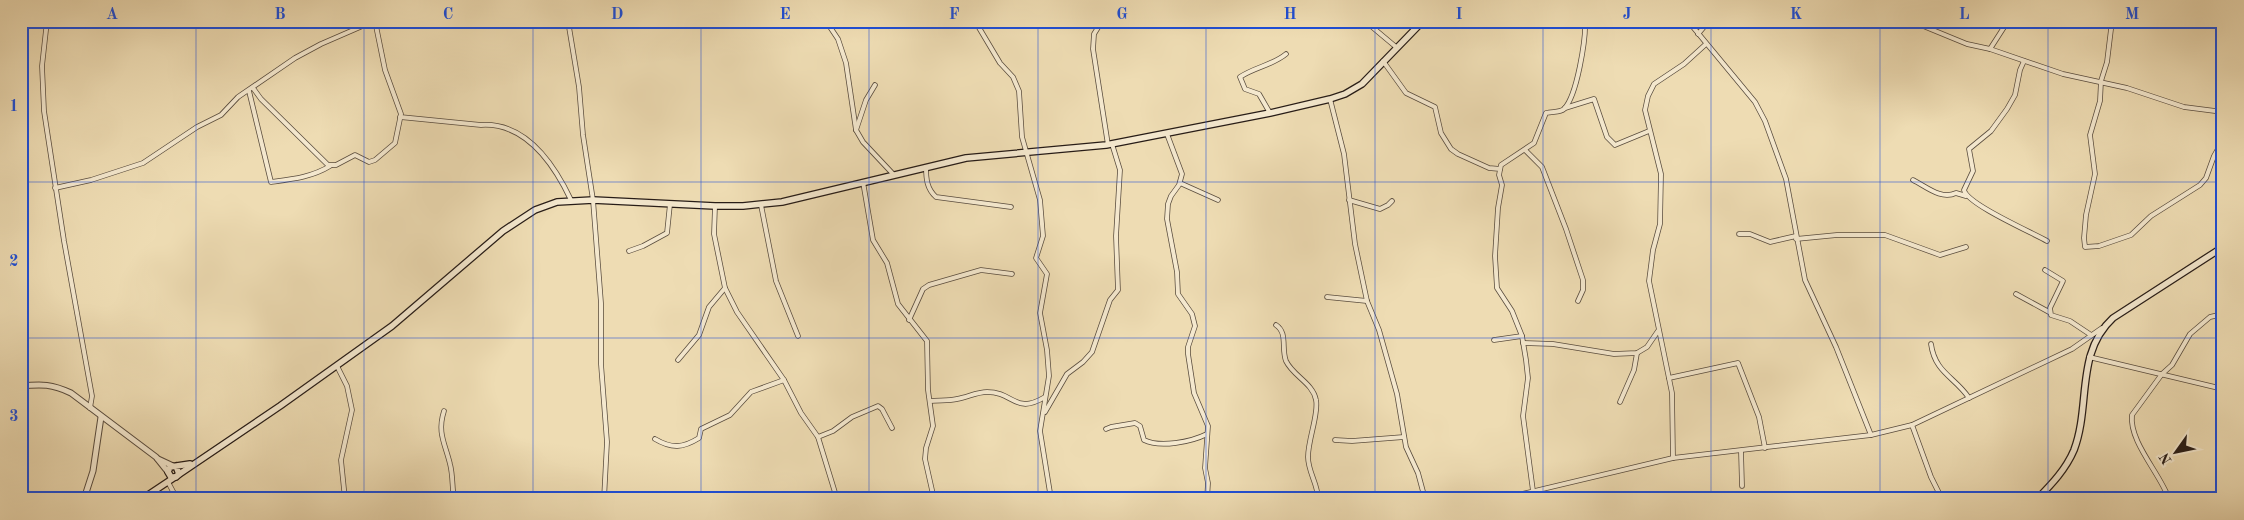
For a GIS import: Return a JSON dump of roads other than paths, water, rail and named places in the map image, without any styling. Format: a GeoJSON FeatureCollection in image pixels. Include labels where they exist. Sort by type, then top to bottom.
{"type":"FeatureCollection","features":[{"type":"Feature","properties":{"kind":"main road"},"geometry":{"type":"LineString","coordinates":[[142,499],[392,326],[486,245],[519,220],[546,206],[571,200],[715,206],[761,205],[791,200],[966,158],[1110,145],[1270,113],[1330,99],[1345,94],[1362,84],[1423,21]]}},
{"type":"Feature","properties":{"kind":"main road"},"geometry":{"type":"LineString","coordinates":[[2037,499],[2064,469],[2074,450],[2079,429],[2089,357],[2104,326],[2113,318],[2223,247]]}},
{"type":"Feature","properties":{"kind":"main road"},"geometry":{"type":"LineString","coordinates":[[161,486],[169,468],[185,466],[199,461]]}},
{"type":"Feature","properties":{"kind":"main road"},"geometry":{"type":"LineString","coordinates":[[175,466],[179,470],[176,476]]}},
{"type":"Feature","properties":{"kind":"main road"},"geometry":{"type":"LineString","coordinates":[[168,473],[176,476]]}},
{"type":"Feature","properties":{"kind":"street"},"geometry":{"type":"LineString","coordinates":[[47,21],[42,66],[44,111],[55,188],[92,396],[90,408]]}},
{"type":"Feature","properties":{"kind":"street"},"geometry":{"type":"LineString","coordinates":[[55,188],[91,180],[143,162],[174,141],[221,115],[238,97],[303,54],[374,21],[385,70],[401,110],[395,143],[375,160],[369,162],[355,155],[304,178],[272,182],[251,89]]}},
{"type":"Feature","properties":{"kind":"street"},"geometry":{"type":"LineString","coordinates":[[568,21],[579,87],[582,126],[593,200],[601,303],[601,364],[606,442],[604,499]]}},
{"type":"Feature","properties":{"kind":"street"},"geometry":{"type":"LineString","coordinates":[[826,21],[838,40],[846,63],[856,130],[863,142],[894,175]]}},
{"type":"Feature","properties":{"kind":"street"},"geometry":{"type":"LineString","coordinates":[[1043,414],[1067,374],[1083,362],[1092,352],[1110,300],[1118,290],[1116,236],[1120,170],[1110,145],[1093,49],[1094,34],[1102,21]]}},
{"type":"Feature","properties":{"kind":"street"},"geometry":{"type":"LineString","coordinates":[[1365,21],[1396,48]]}},
{"type":"Feature","properties":{"kind":"street"},"geometry":{"type":"LineString","coordinates":[[1565,108],[1582,59],[1585,38],[1584,21]]}},
{"type":"Feature","properties":{"kind":"street"},"geometry":{"type":"LineString","coordinates":[[1688,21],[1739,81],[1755,102],[1765,121],[1786,179],[1805,280],[1836,346],[1871,434]]}},
{"type":"Feature","properties":{"kind":"street"},"geometry":{"type":"LineString","coordinates":[[1698,34],[1709,21]]}},
{"type":"Feature","properties":{"kind":"street"},"geometry":{"type":"LineString","coordinates":[[1911,21],[1967,44],[1990,49],[2078,79],[2101,81],[2184,107],[2223,112]]}},
{"type":"Feature","properties":{"kind":"street"},"geometry":{"type":"LineString","coordinates":[[1990,49],[2008,21]]}},
{"type":"Feature","properties":{"kind":"street"},"geometry":{"type":"LineString","coordinates":[[2112,21],[2107,62],[2101,81],[2099,106],[2090,134],[2095,174],[2086,215],[2085,247],[2098,246],[2131,235],[2151,216],[2200,185],[2206,178],[2214,156],[2223,140]]}},
{"type":"Feature","properties":{"kind":"street"},"geometry":{"type":"LineString","coordinates":[[976,22],[1000,63],[1017,86],[1022,136],[1040,200],[1043,236],[1036,258],[1047,274],[1040,313],[1049,376],[1040,431],[1051,499]]}},
{"type":"Feature","properties":{"kind":"street"},"geometry":{"type":"LineString","coordinates":[[1673,458],[1672,394],[1649,281],[1653,250],[1660,224],[1661,174],[1645,110],[1651,88],[1684,64],[1706,44]]}},
{"type":"Feature","properties":{"kind":"street"},"geometry":{"type":"LineString","coordinates":[[1270,113],[1259,94],[1246,90],[1240,78],[1277,61],[1286,54]]}},
{"type":"Feature","properties":{"kind":"street"},"geometry":{"type":"LineString","coordinates":[[1383,61],[1406,93],[1435,107],[1441,133],[1452,149],[1458,154],[1489,168],[1500,169]]}},
{"type":"Feature","properties":{"kind":"street"},"geometry":{"type":"LineString","coordinates":[[1966,196],[1964,190],[1973,171],[1969,149],[1991,131],[2008,109],[2015,95],[2020,70],[2024,62]]}},
{"type":"Feature","properties":{"kind":"street"},"geometry":{"type":"LineString","coordinates":[[856,130],[866,100],[875,85]]}},
{"type":"Feature","properties":{"kind":"street"},"geometry":{"type":"LineString","coordinates":[[251,89],[330,166]]}},
{"type":"Feature","properties":{"kind":"street"},"geometry":{"type":"LineString","coordinates":[[1330,99],[1344,154],[1355,244],[1367,301],[1379,330],[1395,386],[1406,447],[1418,473],[1426,499]]}},
{"type":"Feature","properties":{"kind":"street"},"geometry":{"type":"LineString","coordinates":[[1533,491],[1523,416],[1528,378],[1522,336],[1512,311],[1496,284],[1496,225],[1502,185],[1499,175],[1500,169],[1504,162],[1534,143],[1546,113],[1560,112],[1565,108],[1594,99],[1607,137],[1615,145],[1649,131]]}},
{"type":"Feature","properties":{"kind":"street"},"geometry":{"type":"LineString","coordinates":[[400,117],[481,125],[492,124],[513,130],[540,150],[561,178],[571,200]]}},
{"type":"Feature","properties":{"kind":"street"},"geometry":{"type":"LineString","coordinates":[[1167,134],[1182,174],[1180,183],[1170,196],[1167,219],[1178,294],[1194,321],[1194,332],[1190,340],[1188,354],[1194,393],[1206,418],[1205,468],[1208,483],[1208,499]]}},
{"type":"Feature","properties":{"kind":"street"},"geometry":{"type":"LineString","coordinates":[[1525,150],[1542,167],[1566,228],[1583,280],[1583,290],[1578,301]]}},
{"type":"Feature","properties":{"kind":"street"},"geometry":{"type":"LineString","coordinates":[[926,167],[928,184],[936,197],[1011,207]]}},
{"type":"Feature","properties":{"kind":"street"},"geometry":{"type":"LineString","coordinates":[[1913,180],[1941,195],[1950,196],[1956,193],[1966,196],[1984,208],[2047,241]]}},
{"type":"Feature","properties":{"kind":"street"},"geometry":{"type":"LineString","coordinates":[[863,182],[873,240],[887,263],[898,304],[927,341],[933,426],[925,459],[934,499]]}},
{"type":"Feature","properties":{"kind":"street"},"geometry":{"type":"LineString","coordinates":[[1180,183],[1218,200]]}},
{"type":"Feature","properties":{"kind":"street"},"geometry":{"type":"LineString","coordinates":[[1349,200],[1380,209],[1388,206],[1392,201]]}},
{"type":"Feature","properties":{"kind":"street"},"geometry":{"type":"LineString","coordinates":[[629,251],[667,233],[670,204]]}},
{"type":"Feature","properties":{"kind":"street"},"geometry":{"type":"LineString","coordinates":[[761,205],[776,281],[798,336]]}},
{"type":"Feature","properties":{"kind":"street"},"geometry":{"type":"LineString","coordinates":[[715,206],[714,234],[725,288],[737,312],[784,380],[801,413],[818,437],[837,499]]}},
{"type":"Feature","properties":{"kind":"street"},"geometry":{"type":"LineString","coordinates":[[1739,234],[1750,234],[1770,242],[1850,234],[1891,235],[1940,255],[1966,247]]}},
{"type":"Feature","properties":{"kind":"street"},"geometry":{"type":"LineString","coordinates":[[909,320],[924,289],[929,285],[981,270],[1012,274]]}},
{"type":"Feature","properties":{"kind":"street"},"geometry":{"type":"LineString","coordinates":[[2044,270],[2063,281],[2049,312]]}},
{"type":"Feature","properties":{"kind":"street"},"geometry":{"type":"LineString","coordinates":[[678,360],[699,334],[709,307],[725,288]]}},
{"type":"Feature","properties":{"kind":"street"},"geometry":{"type":"LineString","coordinates":[[2016,294],[2091,335]]}},
{"type":"Feature","properties":{"kind":"street"},"geometry":{"type":"LineString","coordinates":[[1327,297],[1367,301]]}},
{"type":"Feature","properties":{"kind":"street"},"geometry":{"type":"LineString","coordinates":[[2169,499],[2164,486],[2143,451],[2132,415],[2162,374],[2172,365],[2183,344],[2199,325],[2210,317],[2223,314]]}},
{"type":"Feature","properties":{"kind":"street"},"geometry":{"type":"LineString","coordinates":[[1276,325],[1283,332],[1284,354],[1288,365],[1312,389],[1315,395],[1317,407],[1309,437],[1308,461],[1316,485],[1318,499]]}},
{"type":"Feature","properties":{"kind":"street"},"geometry":{"type":"LineString","coordinates":[[1501,499],[1673,458],[1871,434],[1912,425],[2072,349],[2104,326]]}},
{"type":"Feature","properties":{"kind":"street"},"geometry":{"type":"LineString","coordinates":[[1523,342],[1553,344],[1607,353],[1637,353],[1647,347],[1658,331]]}},
{"type":"Feature","properties":{"kind":"street"},"geometry":{"type":"LineString","coordinates":[[1494,340],[1522,336]]}},
{"type":"Feature","properties":{"kind":"street"},"geometry":{"type":"LineString","coordinates":[[1931,344],[1936,362],[1940,368],[1969,398]]}},
{"type":"Feature","properties":{"kind":"street"},"geometry":{"type":"LineString","coordinates":[[1620,402],[1634,370],[1637,353]]}},
{"type":"Feature","properties":{"kind":"street"},"geometry":{"type":"LineString","coordinates":[[2089,357],[2223,389]]}},
{"type":"Feature","properties":{"kind":"street"},"geometry":{"type":"LineString","coordinates":[[1669,378],[1738,362],[1759,418],[1764,448]]}},
{"type":"Feature","properties":{"kind":"street"},"geometry":{"type":"LineString","coordinates":[[336,366],[347,386],[352,410],[341,460],[344,499]]}},
{"type":"Feature","properties":{"kind":"street"},"geometry":{"type":"LineString","coordinates":[[655,439],[674,447],[691,443],[700,438],[701,429],[730,415],[751,392],[784,380]]}},
{"type":"Feature","properties":{"kind":"street"},"geometry":{"type":"LineString","coordinates":[[21,386],[41,384],[55,386],[71,393],[156,457],[175,466]]}},
{"type":"Feature","properties":{"kind":"street"},"geometry":{"type":"LineString","coordinates":[[930,401],[955,400],[987,392],[998,393],[1013,402],[1028,404],[1045,397]]}},
{"type":"Feature","properties":{"kind":"street"},"geometry":{"type":"LineString","coordinates":[[818,437],[832,431],[852,417],[878,406],[882,409],[892,428]]}},
{"type":"Feature","properties":{"kind":"street"},"geometry":{"type":"LineString","coordinates":[[444,411],[440,426],[443,445],[451,466],[454,499]]}},
{"type":"Feature","properties":{"kind":"street"},"geometry":{"type":"LineString","coordinates":[[84,499],[93,471],[101,417]]}},
{"type":"Feature","properties":{"kind":"street"},"geometry":{"type":"LineString","coordinates":[[1106,430],[1119,425],[1135,423],[1140,426],[1144,440],[1151,443],[1182,442],[1194,440],[1207,434]]}},
{"type":"Feature","properties":{"kind":"street"},"geometry":{"type":"LineString","coordinates":[[1912,425],[1931,477],[1942,499]]}},
{"type":"Feature","properties":{"kind":"street"},"geometry":{"type":"LineString","coordinates":[[1335,440],[1352,441],[1404,436]]}},
{"type":"Feature","properties":{"kind":"street"},"geometry":{"type":"LineString","coordinates":[[1741,451],[1742,486]]}},
{"type":"Feature","properties":{"kind":"street"},"geometry":{"type":"LineString","coordinates":[[156,457],[168,473]]}},
{"type":"Feature","properties":{"kind":"street"},"geometry":{"type":"LineString","coordinates":[[168,482],[177,499]]}}]}
